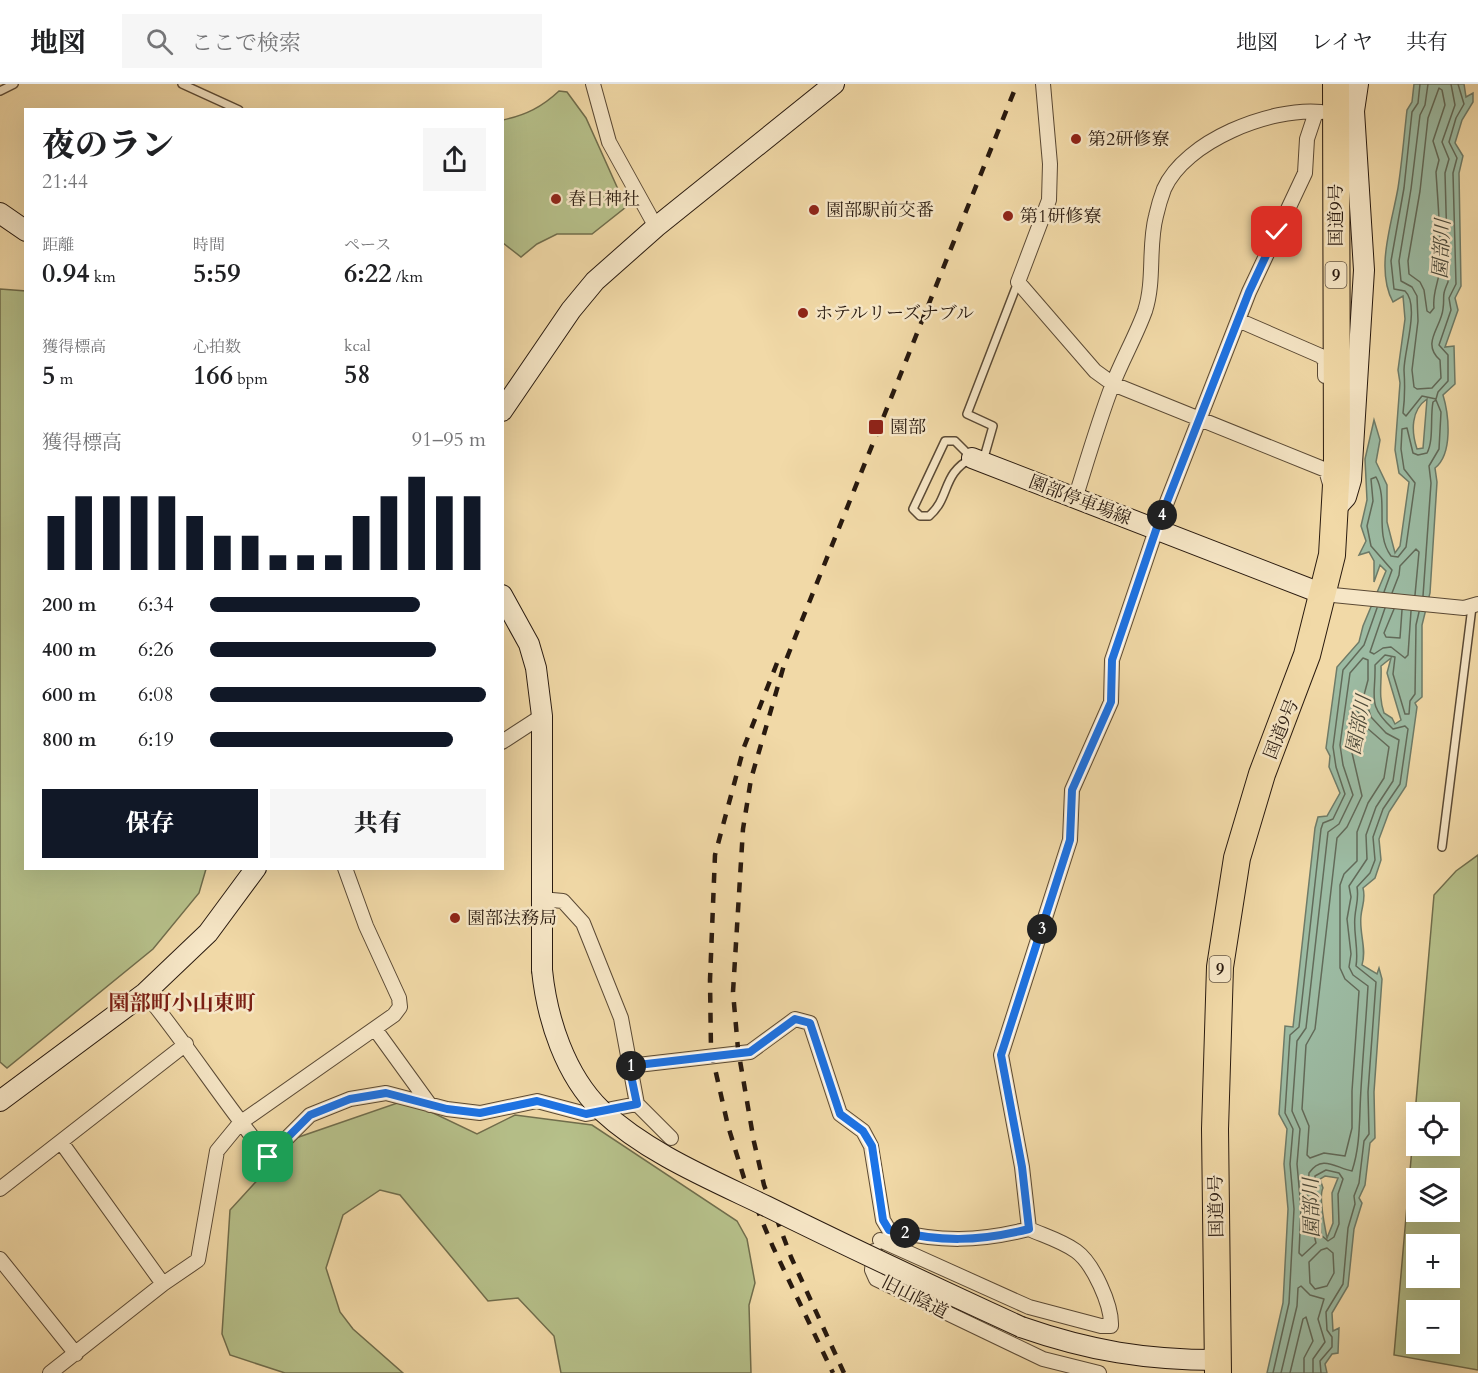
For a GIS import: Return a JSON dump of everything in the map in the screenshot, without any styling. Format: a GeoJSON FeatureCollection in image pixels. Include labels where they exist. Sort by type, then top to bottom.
{"type":"FeatureCollection","features":[{"type":"Feature","properties":{"kind":"highway","name":"国道9号"},"geometry":{"type":"LineString","coordinates":[[1218,1366],[1215,1118],[1221,968],[1237,858],[1262,774],[1332,594],[1332,555],[1336,508],[1336,84]]}},
{"type":"Feature","properties":{"kind":"street"},"geometry":{"type":"LineString","coordinates":[[593,84],[609,142],[656,227]]}},
{"type":"Feature","properties":{"kind":"street"},"geometry":{"type":"LineString","coordinates":[[504,408],[571,310],[595,281],[656,227],[834,84]]}},
{"type":"Feature","properties":{"kind":"street"},"geometry":{"type":"LineString","coordinates":[[1043,84],[1050,164],[1049,200],[1018,282],[1095,371],[1113,384],[1199,421],[1326,470]]}},
{"type":"Feature","properties":{"kind":"street"},"geometry":{"type":"LineString","coordinates":[[1336,508],[1346,497],[1351,480],[1364,270],[1351,111],[1358,84]]}},
{"type":"Feature","properties":{"kind":"street"},"geometry":{"type":"LineString","coordinates":[[1029,1229],[1022,1167],[1001,1055],[1070,840],[1072,790],[1111,702],[1112,660],[1156,530],[1238,320],[1305,172],[1308,139],[1318,112],[1278,116],[1243,125],[1198,152],[1179,169],[1164,188],[1155,218],[1152,273],[1145,309],[1113,384],[1075,499]]}},
{"type":"Feature","properties":{"kind":"street"},"geometry":{"type":"LineString","coordinates":[[0,213],[24,230]]}},
{"type":"Feature","properties":{"kind":"street"},"geometry":{"type":"LineString","coordinates":[[1238,320],[1321,356],[1325,361],[1326,470],[1336,508]]}},
{"type":"Feature","properties":{"kind":"street","name":"園部停車場線"},"geometry":{"type":"LineString","coordinates":[[977,460],[1156,530],[1332,594]]}},
{"type":"Feature","properties":{"kind":"street"},"geometry":{"type":"LineString","coordinates":[[1332,594],[1475,606]]}},
{"type":"Feature","properties":{"kind":"street"},"geometry":{"type":"LineString","coordinates":[[504,599],[529,644],[536,668],[542,716],[541,899],[544,998],[562,1051],[600,1109],[633,1135],[696,1172],[1021,1327],[1051,1338],[1128,1355],[1218,1366]]}},
{"type":"Feature","properties":{"kind":"street"},"geometry":{"type":"LineString","coordinates":[[504,741],[542,716]]}},
{"type":"Feature","properties":{"kind":"street"},"geometry":{"type":"LineString","coordinates":[[0,1101],[145,993],[208,933],[255,870]]}},
{"type":"Feature","properties":{"kind":"street"},"geometry":{"type":"LineString","coordinates":[[50,1373],[163,1284],[198,1260],[217,1151],[240,1123],[375,1029],[394,1015],[400,1007],[399,998],[366,926],[346,870]]}},
{"type":"Feature","properties":{"kind":"street"},"geometry":{"type":"LineString","coordinates":[[541,899],[563,901],[582,923],[621,1018],[637,1104],[671,1138]]}},
{"type":"Feature","properties":{"kind":"street"},"geometry":{"type":"LineString","coordinates":[[145,993],[186,1044],[240,1123],[268,1157],[310,1115],[350,1099],[386,1093],[480,1113],[537,1101],[586,1114],[637,1104]]}},
{"type":"Feature","properties":{"kind":"street"},"geometry":{"type":"LineString","coordinates":[[629,1066],[750,1052],[795,1019],[810,1023],[840,1114],[863,1131],[872,1146],[885,1235]]}},
{"type":"Feature","properties":{"kind":"street"},"geometry":{"type":"LineString","coordinates":[[375,1029],[430,1104]]}},
{"type":"Feature","properties":{"kind":"street"},"geometry":{"type":"LineString","coordinates":[[0,1189],[186,1044]]}},
{"type":"Feature","properties":{"kind":"street"},"geometry":{"type":"LineString","coordinates":[[61,1142],[163,1284]]}},
{"type":"Feature","properties":{"kind":"street"},"geometry":{"type":"LineString","coordinates":[[1029,1229],[1061,1242],[1082,1256],[1102,1288],[1109,1309],[1111,1326],[1101,1326],[1029,1307],[885,1235],[950,1240],[979,1239],[1029,1229]]}},
{"type":"Feature","properties":{"kind":"street","name":"旧山陰道"},"geometry":{"type":"LineString","coordinates":[[885,1235],[872,1254],[872,1270],[876,1279],[1043,1359],[1099,1373]]}},
{"type":"Feature","properties":{"kind":"street"},"geometry":{"type":"LineString","coordinates":[[0,1259],[76,1354]]}},
{"type":"Feature","properties":{"kind":"lane"},"geometry":{"type":"LineString","coordinates":[[0,91],[14,84]]}},
{"type":"Feature","properties":{"kind":"lane"},"geometry":{"type":"LineString","coordinates":[[182,84],[234,108]]}},
{"type":"Feature","properties":{"kind":"lane"},"geometry":{"type":"LineString","coordinates":[[977,460],[956,441],[945,441],[913,509],[920,516],[929,516],[936,510],[956,466],[977,460],[993,426],[967,414],[1018,282]]}},
{"type":"Feature","properties":{"kind":"lane"},"geometry":{"type":"LineString","coordinates":[[1442,847],[1475,606]]}},
{"type":"Feature","properties":{"kind":"shaded area"},"geometry":{"type":"Polygon","coordinates":[[[559,91],[567,92],[586,118],[626,207],[592,234],[557,234],[537,244],[521,257],[504,244],[504,120],[519,116],[546,102],[559,91]]]}},
{"type":"Feature","properties":{"kind":"shaded area"},"geometry":{"type":"Polygon","coordinates":[[[0,289],[24,291],[24,870],[206,870],[199,893],[153,949],[7,1068],[0,1062],[0,289]]]}},
{"type":"Feature","properties":{"kind":"shaded area"},"geometry":{"type":"Polygon","coordinates":[[[1478,855],[1478,1370],[1394,1355],[1406,1217],[1406,1222],[1460,1222],[1460,1168],[1410,1168],[1411,1156],[1460,1156],[1460,1102],[1416,1102],[1434,895],[1456,871],[1478,855]]]}},
{"type":"Feature","properties":{"kind":"shaded area"},"geometry":{"type":"Polygon","coordinates":[[[406,1100],[477,1134],[515,1115],[592,1125],[737,1221],[747,1239],[755,1283],[749,1305],[751,1373],[561,1373],[554,1336],[518,1298],[488,1301],[400,1195],[380,1190],[343,1215],[326,1268],[340,1312],[353,1329],[403,1373],[285,1373],[230,1355],[222,1334],[230,1210],[296,1138],[406,1100]]]}},
{"type":"Feature","properties":{"kind":"water","name":"園部川"},"geometry":{"type":"Polygon","coordinates":[[[1414,84],[1464,84],[1466,97],[1473,93],[1473,102],[1462,120],[1455,143],[1463,156],[1459,173],[1461,286],[1455,298],[1458,310],[1445,347],[1454,346],[1455,384],[1443,395],[1448,423],[1447,444],[1441,462],[1435,468],[1437,482],[1430,593],[1422,625],[1422,697],[1415,703],[1417,707],[1406,786],[1389,812],[1379,839],[1381,860],[1375,878],[1363,888],[1361,922],[1364,953],[1362,965],[1377,974],[1379,968],[1382,979],[1374,1092],[1375,1138],[1370,1143],[1365,1185],[1359,1198],[1362,1203],[1354,1229],[1348,1286],[1332,1313],[1333,1331],[1339,1328],[1338,1353],[1332,1354],[1325,1364],[1327,1373],[1267,1373],[1283,1303],[1288,1209],[1284,1164],[1287,1129],[1279,1114],[1285,1026],[1293,1027],[1315,828],[1318,817],[1327,816],[1340,793],[1329,767],[1330,756],[1326,748],[1337,667],[1359,642],[1363,626],[1386,571],[1380,565],[1374,582],[1374,561],[1369,552],[1359,555],[1366,541],[1361,526],[1367,500],[1365,459],[1374,420],[1380,440],[1376,462],[1387,485],[1387,522],[1395,553],[1400,546],[1409,482],[1399,473],[1395,450],[1400,383],[1398,370],[1405,319],[1403,296],[1393,302],[1385,275],[1385,261],[1398,188],[1407,110],[1412,102],[1414,84]],[[1427,399],[1415,415],[1413,428],[1417,449],[1423,448],[1427,399]],[[1391,658],[1381,666],[1382,707],[1384,713],[1392,718],[1395,724],[1401,720],[1387,673],[1391,658]],[[1325,1176],[1320,1179],[1323,1188],[1322,1205],[1327,1238],[1333,1223],[1332,1193],[1338,1178],[1325,1176]]]}},
{"type":"Feature","properties":{"kind":"railway"},"geometry":{"type":"LineString","coordinates":[[844,1373],[791,1257],[764,1185],[754,1142],[738,1049],[733,992],[743,829],[751,779],[784,665],[1017,84]]}},
{"type":"Feature","properties":{"kind":"railway"},"geometry":{"type":"LineString","coordinates":[[777,663],[744,747],[715,855],[710,980],[711,1051],[728,1126],[744,1178],[773,1247],[833,1373]]}},
{"type":"Feature","properties":{"kind":"place","name":"第2研修寮"},"geometry":{"type":"Point","coordinates":[1076,139]}},
{"type":"Feature","properties":{"kind":"place","name":"春日神社"},"geometry":{"type":"Point","coordinates":[556,199]}},
{"type":"Feature","properties":{"kind":"place","name":"園部駅前交番"},"geometry":{"type":"Point","coordinates":[814,210]}},
{"type":"Feature","properties":{"kind":"place","name":"第1研修寮"},"geometry":{"type":"Point","coordinates":[1008,216]}},
{"type":"Feature","properties":{"kind":"place","name":"ホテルリーズナブル"},"geometry":{"type":"Point","coordinates":[803,313]}},
{"type":"Feature","properties":{"kind":"place","name":"園部"},"geometry":{"type":"Point","coordinates":[876,427]}},
{"type":"Feature","properties":{"kind":"place","name":"園部法務局"},"geometry":{"type":"Point","coordinates":[455,918]}},
{"type":"Feature","properties":{"kind":"district","name":"園部町小山東町"},"geometry":{"type":"Point","coordinates":[182,1003]}},
{"type":"Feature","properties":{"kind":"route"},"geometry":{"type":"LineString","coordinates":[[268,1157],[310,1115],[350,1099],[386,1093],[447,1109],[480,1113],[537,1101],[586,1114],[637,1104],[629,1066],[731,1057],[750,1052],[795,1019],[810,1023],[824,1059],[840,1114],[863,1131],[872,1146],[883,1220],[889,1230],[926,1238],[950,1240],[979,1239],[1029,1229],[1022,1167],[1001,1055],[1070,840],[1072,790],[1111,702],[1112,660],[1156,530],[1249,292],[1277,232]]}}]}
